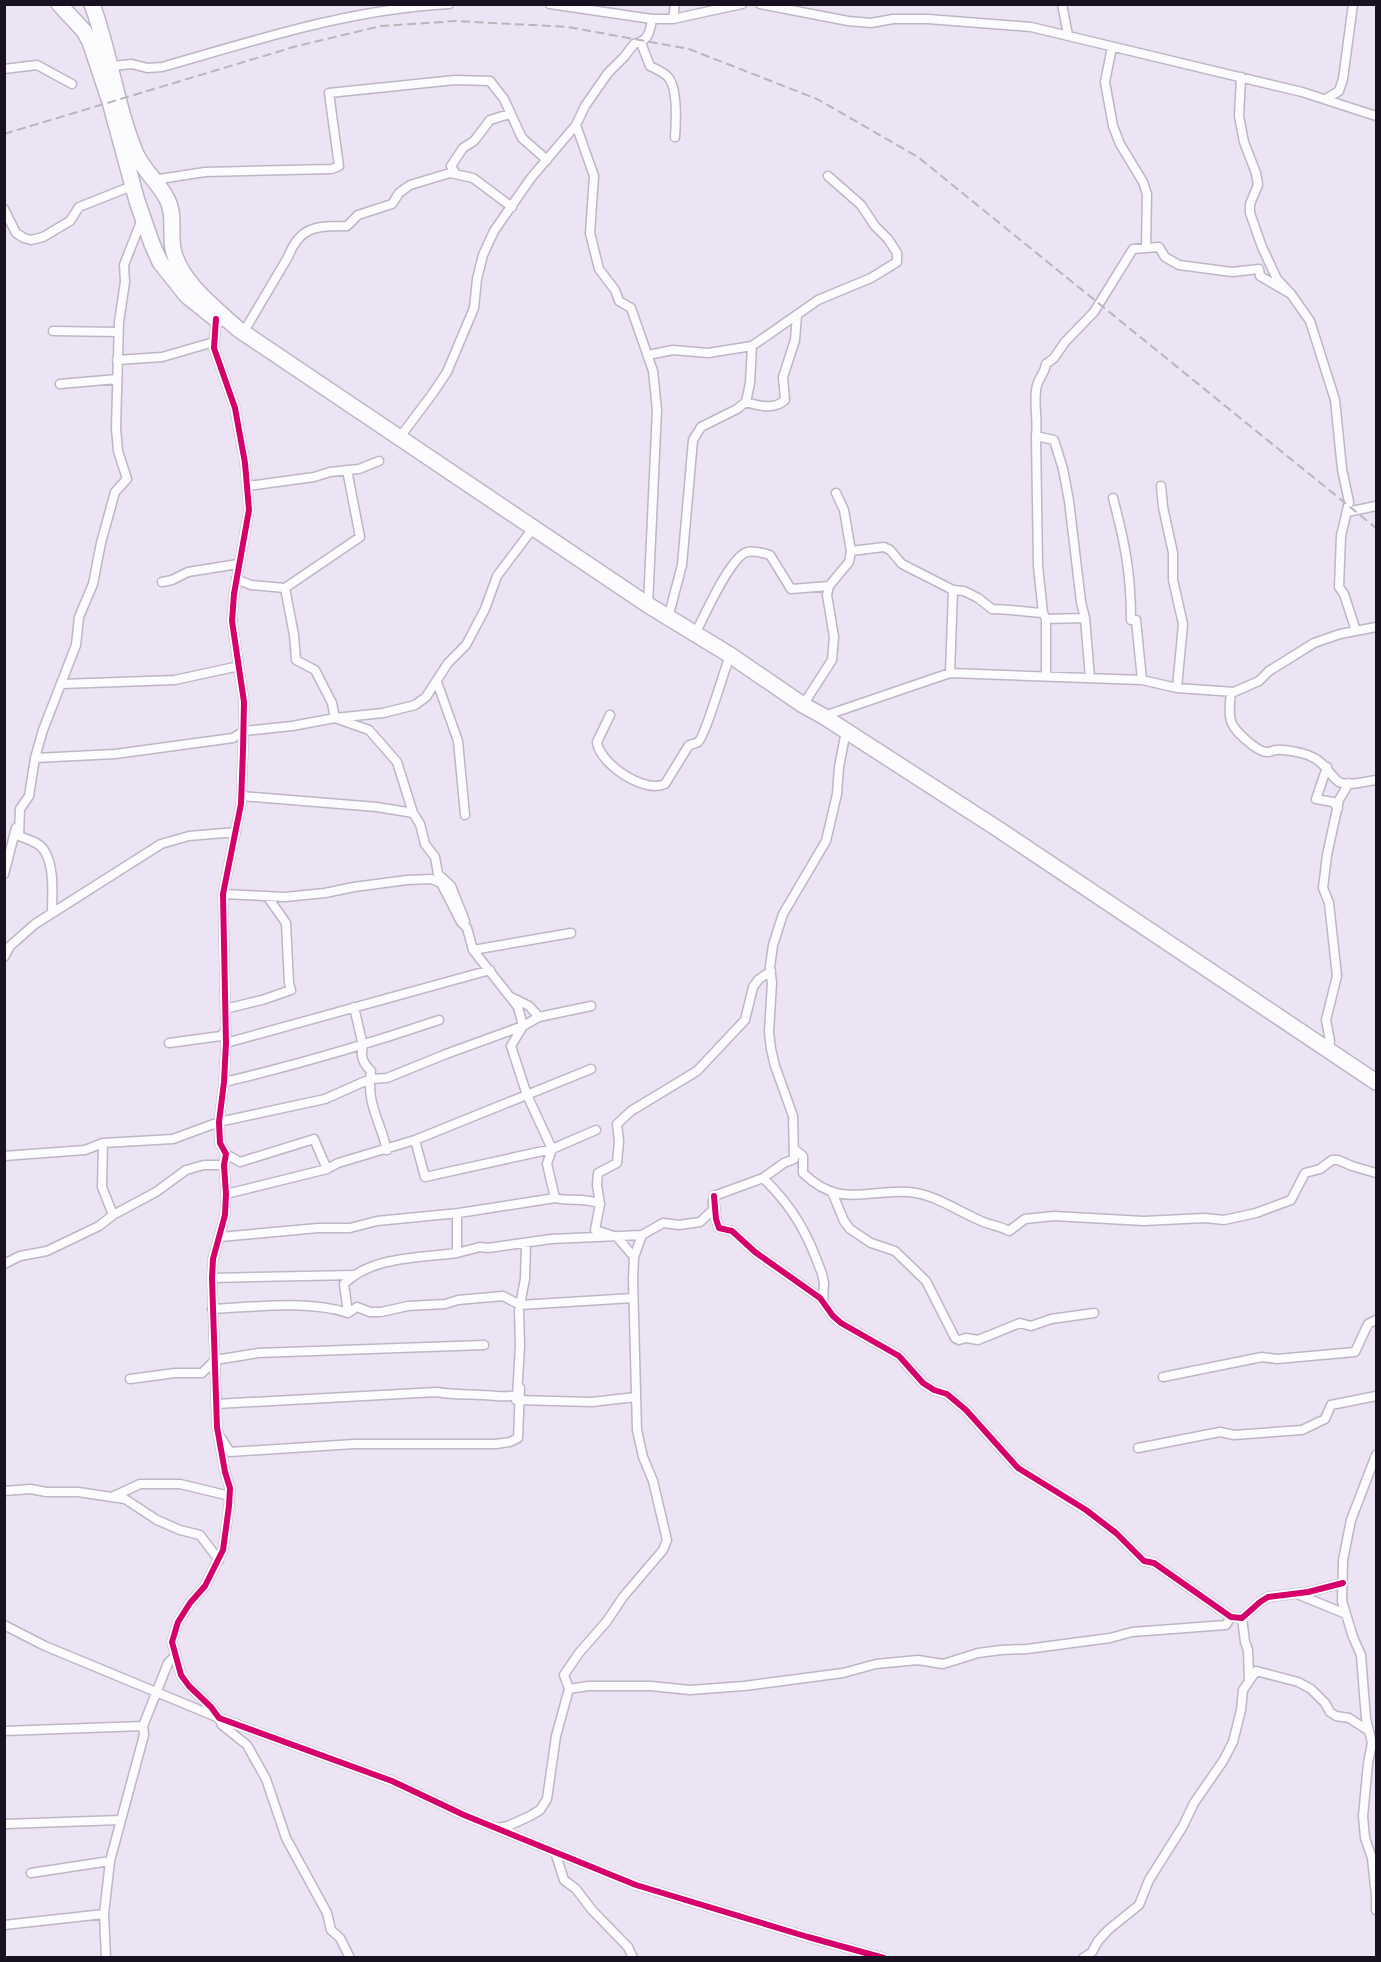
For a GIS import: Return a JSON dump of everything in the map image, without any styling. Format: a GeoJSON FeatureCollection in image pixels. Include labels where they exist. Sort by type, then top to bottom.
{"type":"FeatureCollection","features":[{"type":"Feature","properties":{"kind":"highway"},"geometry":{"type":"LineString","coordinates":[[59,4],[84,31],[90,42],[110,102],[132,186],[156,253],[173,280],[187,296],[216,320],[241,331]]}},
{"type":"Feature","properties":{"kind":"highway"},"geometry":{"type":"LineString","coordinates":[[92,4],[100,25],[132,142],[143,167],[171,208],[173,249],[184,273],[207,299],[241,331],[648,605],[730,655],[803,705],[998,829],[1377,1082]]}},
{"type":"Feature","properties":{"kind":"street"},"geometry":{"type":"LineString","coordinates":[[111,66],[132,64],[147,68],[162,67],[335,19],[420,6],[449,4]]}},
{"type":"Feature","properties":{"kind":"street"},"geometry":{"type":"LineString","coordinates":[[673,20],[675,4]]}},
{"type":"Feature","properties":{"kind":"street"},"geometry":{"type":"LineString","coordinates":[[703,14],[708,4]]}},
{"type":"Feature","properties":{"kind":"street"},"geometry":{"type":"LineString","coordinates":[[555,5],[606,9],[652,20],[673,20],[742,4]]}},
{"type":"Feature","properties":{"kind":"street"},"geometry":{"type":"LineString","coordinates":[[1062,4],[1068,35]]}},
{"type":"Feature","properties":{"kind":"street"},"geometry":{"type":"LineString","coordinates":[[1326,99],[1339,91],[1343,80],[1353,4]]}},
{"type":"Feature","properties":{"kind":"street"},"geometry":{"type":"LineString","coordinates":[[764,5],[848,21],[871,23],[928,19],[1031,27],[1326,99],[1377,116]]}},
{"type":"Feature","properties":{"kind":"street"},"geometry":{"type":"LineString","coordinates":[[400,437],[447,372],[474,308],[477,279],[488,241],[531,178],[576,125],[585,106],[608,73],[634,44],[641,43],[649,36],[652,20]]}},
{"type":"Feature","properties":{"kind":"street"},"geometry":{"type":"LineString","coordinates":[[641,43],[650,66],[666,75],[671,81],[674,91],[675,137]]}},
{"type":"Feature","properties":{"kind":"street"},"geometry":{"type":"LineString","coordinates":[[1112,47],[1106,82],[1113,126],[1147,194],[1146,247]]}},
{"type":"Feature","properties":{"kind":"street"},"geometry":{"type":"LineString","coordinates":[[4,69],[37,65],[72,84]]}},
{"type":"Feature","properties":{"kind":"street"},"geometry":{"type":"LineString","coordinates":[[1240,77],[1239,116],[1258,185],[1250,204],[1251,213],[1277,279],[1310,321],[1335,400],[1342,469],[1349,502],[1341,536],[1339,587],[1344,594],[1356,631]]}},
{"type":"Feature","properties":{"kind":"street"},"geometry":{"type":"LineString","coordinates":[[152,180],[205,172],[332,170],[339,166],[329,93],[455,80],[490,81],[504,99],[522,138],[547,160]]}},
{"type":"Feature","properties":{"kind":"street"},"geometry":{"type":"LineString","coordinates":[[456,174],[451,165],[463,148],[474,141],[490,120],[509,114]]}},
{"type":"Feature","properties":{"kind":"street"},"geometry":{"type":"LineString","coordinates":[[576,125],[594,176],[590,232],[599,269],[615,290],[619,301],[631,308],[653,371],[657,410],[648,605]]}},
{"type":"Feature","properties":{"kind":"street"},"geometry":{"type":"LineString","coordinates":[[241,331],[288,256],[292,245],[302,234],[322,226],[347,226],[358,215],[392,204],[399,193],[410,185],[450,173],[473,178],[512,207]]}},
{"type":"Feature","properties":{"kind":"street"},"geometry":{"type":"LineString","coordinates":[[648,355],[673,350],[708,353],[752,346],[818,300],[871,278],[897,262],[897,253],[861,205],[828,176]]}},
{"type":"Feature","properties":{"kind":"street"},"geometry":{"type":"LineString","coordinates":[[4,209],[16,233],[31,240],[43,237],[69,221],[79,207],[132,186]]}},
{"type":"Feature","properties":{"kind":"street"},"geometry":{"type":"LineString","coordinates":[[4,874],[20,809],[29,796],[35,758],[43,730],[76,645],[79,617],[93,584],[100,543],[115,492],[127,479],[117,439],[118,332],[125,282],[124,265],[143,218]]}},
{"type":"Feature","properties":{"kind":"street"},"geometry":{"type":"LineString","coordinates":[[1047,676],[1045,616],[1038,566],[1036,436],[1038,420],[1034,409],[1035,389],[1045,372],[1046,364],[1054,358],[1065,342],[1094,312],[1133,249],[1159,247],[1165,257],[1179,265],[1232,272],[1259,269],[1260,276],[1291,294]]}},
{"type":"Feature","properties":{"kind":"street"},"geometry":{"type":"LineString","coordinates":[[746,402],[759,406],[771,406],[780,405],[785,400],[783,377],[795,340],[797,315]]}},
{"type":"Feature","properties":{"kind":"street"},"geometry":{"type":"LineString","coordinates":[[216,320],[214,348],[235,408],[248,486],[249,510],[247,529],[238,564],[232,621],[244,702],[244,731],[241,796],[223,894],[226,1043],[219,1122],[220,1143],[226,1154],[240,1162],[314,1140],[327,1168]]}},
{"type":"Feature","properties":{"kind":"street"},"geometry":{"type":"LineString","coordinates":[[53,331],[118,332]]}},
{"type":"Feature","properties":{"kind":"street"},"geometry":{"type":"LineString","coordinates":[[117,360],[162,357],[214,342]]}},
{"type":"Feature","properties":{"kind":"street"},"geometry":{"type":"LineString","coordinates":[[668,618],[682,565],[693,440],[701,427],[746,402],[750,383],[752,346]]}},
{"type":"Feature","properties":{"kind":"street"},"geometry":{"type":"LineString","coordinates":[[60,384],[117,379]]}},
{"type":"Feature","properties":{"kind":"street"},"geometry":{"type":"LineString","coordinates":[[1036,436],[1054,440],[1063,469],[1085,618],[1090,678]]}},
{"type":"Feature","properties":{"kind":"street"},"geometry":{"type":"LineString","coordinates":[[248,486],[359,469],[379,461]]}},
{"type":"Feature","properties":{"kind":"street"},"geometry":{"type":"LineString","coordinates":[[236,579],[251,585],[285,588],[360,537],[347,470]]}},
{"type":"Feature","properties":{"kind":"street"},"geometry":{"type":"LineString","coordinates":[[1161,486],[1173,553],[1173,580],[1183,624],[1177,688]]}},
{"type":"Feature","properties":{"kind":"street"},"geometry":{"type":"LineString","coordinates":[[803,705],[832,660],[834,637],[827,604],[829,586],[849,562],[851,551],[844,510],[836,493]]}},
{"type":"Feature","properties":{"kind":"street"},"geometry":{"type":"LineString","coordinates":[[1113,498],[1128,558],[1131,620],[1136,620],[1142,680]]}},
{"type":"Feature","properties":{"kind":"street"},"geometry":{"type":"LineString","coordinates":[[1347,512],[1377,506]]}},
{"type":"Feature","properties":{"kind":"street"},"geometry":{"type":"LineString","coordinates":[[35,758],[115,754],[233,738],[244,731],[406,709],[415,705],[426,697],[448,663],[466,645],[497,576],[534,527]]}},
{"type":"Feature","properties":{"kind":"street"},"geometry":{"type":"LineString","coordinates":[[851,551],[884,547],[890,550],[902,564],[953,590],[964,591],[992,609],[1008,609],[1045,616],[1085,618]]}},
{"type":"Feature","properties":{"kind":"street"},"geometry":{"type":"LineString","coordinates":[[694,634],[734,561],[740,555],[748,552],[770,555],[791,589],[829,586]]}},
{"type":"Feature","properties":{"kind":"street"},"geometry":{"type":"LineString","coordinates":[[162,582],[188,572],[238,564]]}},
{"type":"Feature","properties":{"kind":"street"},"geometry":{"type":"LineString","coordinates":[[285,588],[296,660],[315,670],[332,703],[335,718]]}},
{"type":"Feature","properties":{"kind":"street"},"geometry":{"type":"LineString","coordinates":[[950,674],[953,590]]}},
{"type":"Feature","properties":{"kind":"street"},"geometry":{"type":"LineString","coordinates":[[823,716],[950,674],[1142,680],[1177,688],[1230,692],[1259,681],[1269,671],[1314,643],[1377,627]]}},
{"type":"Feature","properties":{"kind":"street"},"geometry":{"type":"LineString","coordinates":[[610,715],[597,742],[600,755],[635,782],[649,787],[659,787],[669,780],[689,745],[698,742],[706,731],[711,708],[730,655]]}},
{"type":"Feature","properties":{"kind":"street"},"geometry":{"type":"LineString","coordinates":[[62,684],[175,680],[239,666]]}},
{"type":"Feature","properties":{"kind":"street"},"geometry":{"type":"LineString","coordinates":[[437,682],[458,741],[465,815]]}},
{"type":"Feature","properties":{"kind":"street"},"geometry":{"type":"LineString","coordinates":[[1230,692],[1231,723],[1236,732],[1258,749],[1267,752],[1283,750],[1314,757],[1327,767],[1339,782],[1377,780]]}},
{"type":"Feature","properties":{"kind":"street"},"geometry":{"type":"LineString","coordinates":[[335,718],[369,730],[397,762],[413,813],[420,824],[424,844],[435,857],[438,874],[451,886],[473,950],[518,1007],[523,1026],[511,1046],[527,1095],[552,1149],[547,1164],[555,1198]]}},
{"type":"Feature","properties":{"kind":"street"},"geometry":{"type":"LineString","coordinates":[[714,1196],[763,1178],[784,1163],[794,1159],[793,1116],[775,1066],[769,1032],[773,945],[783,914],[826,841],[837,794],[839,767],[846,731]]}},
{"type":"Feature","properties":{"kind":"street"},"geometry":{"type":"LineString","coordinates":[[1327,767],[1316,799],[1333,802],[1338,808]]}},
{"type":"Feature","properties":{"kind":"street"},"geometry":{"type":"LineString","coordinates":[[1328,1051],[1330,1041],[1326,1020],[1337,976],[1329,903],[1323,888],[1327,855],[1339,800],[1349,783]]}},
{"type":"Feature","properties":{"kind":"street"},"geometry":{"type":"LineString","coordinates":[[241,796],[377,807],[413,813]]}},
{"type":"Feature","properties":{"kind":"street"},"geometry":{"type":"LineString","coordinates":[[20,809],[19,836],[34,842],[44,850],[51,871],[52,913]]}},
{"type":"Feature","properties":{"kind":"street"},"geometry":{"type":"LineString","coordinates":[[4,957],[10,946],[35,924],[161,844],[189,836],[236,832]]}},
{"type":"Feature","properties":{"kind":"street"},"geometry":{"type":"LineString","coordinates":[[223,894],[304,895],[438,874]]}},
{"type":"Feature","properties":{"kind":"street"},"geometry":{"type":"LineString","coordinates":[[354,887],[431,879],[441,883],[461,922],[467,928]]}},
{"type":"Feature","properties":{"kind":"street"},"geometry":{"type":"LineString","coordinates":[[225,1009],[291,990],[286,923],[267,896]]}},
{"type":"Feature","properties":{"kind":"street"},"geometry":{"type":"LineString","coordinates":[[473,950],[571,933]]}},
{"type":"Feature","properties":{"kind":"street"},"geometry":{"type":"LineString","coordinates":[[226,1043],[490,970]]}},
{"type":"Feature","properties":{"kind":"street"},"geometry":{"type":"LineString","coordinates":[[634,1257],[617,1237],[595,1230],[600,1204],[598,1173],[617,1163],[619,1141],[617,1124],[631,1111],[697,1071],[745,1020],[753,987],[759,979],[771,971]]}},
{"type":"Feature","properties":{"kind":"street"},"geometry":{"type":"LineString","coordinates":[[503,990],[529,1006],[539,1017]]}},
{"type":"Feature","properties":{"kind":"street"},"geometry":{"type":"LineString","coordinates":[[4,1156],[85,1150],[103,1143],[173,1139],[219,1122],[325,1099],[370,1079],[387,1078],[523,1026],[539,1017],[591,1006]]}},
{"type":"Feature","properties":{"kind":"street"},"geometry":{"type":"LineString","coordinates":[[354,1007],[363,1046],[363,1063],[371,1071],[371,1103],[382,1129],[387,1150]]}},
{"type":"Feature","properties":{"kind":"street"},"geometry":{"type":"LineString","coordinates":[[224,1082],[363,1046],[439,1020]]}},
{"type":"Feature","properties":{"kind":"street"},"geometry":{"type":"LineString","coordinates":[[169,1043],[221,1036],[226,1029]]}},
{"type":"Feature","properties":{"kind":"street"},"geometry":{"type":"LineString","coordinates":[[226,1194],[387,1150],[591,1069]]}},
{"type":"Feature","properties":{"kind":"street"},"geometry":{"type":"LineString","coordinates":[[415,1140],[425,1177],[552,1149],[596,1130]]}},
{"type":"Feature","properties":{"kind":"street"},"geometry":{"type":"LineString","coordinates":[[103,1143],[102,1187],[113,1215]]}},
{"type":"Feature","properties":{"kind":"street"},"geometry":{"type":"LineString","coordinates":[[794,1149],[803,1156],[803,1173],[811,1181],[832,1192],[851,1196],[910,1192],[934,1198],[981,1221],[996,1224],[1009,1231],[1025,1219],[1054,1216],[1144,1221],[1205,1218],[1224,1220],[1256,1214],[1291,1200],[1305,1173],[1320,1169],[1332,1160],[1377,1173]]}},
{"type":"Feature","properties":{"kind":"street"},"geometry":{"type":"LineString","coordinates":[[226,1154],[224,1165],[225,1215],[213,1259],[212,1309],[218,1433],[230,1496],[223,1550],[206,1586],[190,1603],[178,1622],[172,1642],[181,1675],[189,1686],[212,1707],[222,1725],[247,1745],[266,1779],[286,1838],[327,1913],[331,1930],[340,1938],[351,1958]]}},
{"type":"Feature","properties":{"kind":"street"},"geometry":{"type":"LineString","coordinates":[[4,1264],[20,1256],[47,1251],[99,1226],[113,1215],[156,1192],[186,1170],[204,1165],[224,1165]]}},
{"type":"Feature","properties":{"kind":"street"},"geometry":{"type":"LineString","coordinates":[[763,1178],[782,1196],[797,1217],[822,1274],[824,1302]]}},
{"type":"Feature","properties":{"kind":"street"},"geometry":{"type":"LineString","coordinates":[[832,1192],[844,1221],[850,1229],[871,1243],[895,1251],[926,1281],[955,1338],[959,1340],[966,1338],[978,1340],[1020,1323],[1031,1326],[1051,1319],[1094,1313]]}},
{"type":"Feature","properties":{"kind":"street"},"geometry":{"type":"LineString","coordinates":[[212,1278],[354,1275],[390,1261],[457,1253],[480,1247],[488,1248],[551,1239],[642,1235],[663,1223],[679,1225],[700,1222],[712,1210],[714,1196]]}},
{"type":"Feature","properties":{"kind":"street"},"geometry":{"type":"LineString","coordinates":[[714,1196],[719,1228],[732,1232],[755,1252],[824,1302],[833,1316],[841,1323],[899,1356],[923,1383],[955,1400],[1018,1468],[1086,1510],[1116,1533],[1144,1561],[1154,1563],[1231,1617],[1242,1618],[1268,1597],[1296,1594],[1342,1583]]}},
{"type":"Feature","properties":{"kind":"street"},"geometry":{"type":"LineString","coordinates":[[220,1237],[318,1228],[350,1228],[377,1221],[459,1213],[555,1198],[592,1200],[600,1204]]}},
{"type":"Feature","properties":{"kind":"street"},"geometry":{"type":"LineString","coordinates":[[457,1253],[459,1213]]}},
{"type":"Feature","properties":{"kind":"street"},"geometry":{"type":"LineString","coordinates":[[495,1828],[508,1826],[530,1816],[540,1810],[547,1799],[556,1736],[569,1689],[564,1675],[568,1667],[663,1550],[667,1540],[653,1480],[643,1456],[637,1430],[634,1257],[642,1235]]}},
{"type":"Feature","properties":{"kind":"street"},"geometry":{"type":"LineString","coordinates":[[218,1433],[230,1452],[354,1444],[496,1444],[518,1438],[519,1310],[525,1279],[526,1243]]}},
{"type":"Feature","properties":{"kind":"street"},"geometry":{"type":"LineString","coordinates":[[348,1313],[344,1284],[354,1275]]}},
{"type":"Feature","properties":{"kind":"street"},"geometry":{"type":"LineString","coordinates":[[348,1313],[357,1307],[370,1312],[381,1312],[408,1306],[445,1304],[458,1300],[502,1296],[520,1305],[633,1298]]}},
{"type":"Feature","properties":{"kind":"street"},"geometry":{"type":"LineString","coordinates":[[212,1309],[260,1306],[328,1307],[348,1313]]}},
{"type":"Feature","properties":{"kind":"street"},"geometry":{"type":"LineString","coordinates":[[1163,1377],[1262,1357],[1277,1359],[1355,1352],[1368,1324],[1377,1320]]}},
{"type":"Feature","properties":{"kind":"street"},"geometry":{"type":"LineString","coordinates":[[130,1379],[175,1373],[202,1373],[215,1360],[258,1353],[484,1345]]}},
{"type":"Feature","properties":{"kind":"street"},"geometry":{"type":"LineString","coordinates":[[216,1404],[437,1392],[505,1398],[516,1395],[519,1352]]}},
{"type":"Feature","properties":{"kind":"street"},"geometry":{"type":"LineString","coordinates":[[1138,1448],[1220,1432],[1234,1435],[1302,1430],[1325,1419],[1331,1405],[1377,1396]]}},
{"type":"Feature","properties":{"kind":"street"},"geometry":{"type":"LineString","coordinates":[[490,1399],[592,1402],[635,1397]]}},
{"type":"Feature","properties":{"kind":"street"},"geometry":{"type":"LineString","coordinates":[[1377,1455],[1351,1520],[1343,1560],[1342,1583],[1342,1601],[1361,1655],[1366,1719],[1372,1743],[1363,1816],[1365,1838],[1372,1858],[1377,1911]]}},
{"type":"Feature","properties":{"kind":"street"},"geometry":{"type":"LineString","coordinates":[[112,1497],[140,1484],[180,1484],[230,1496]]}},
{"type":"Feature","properties":{"kind":"street"},"geometry":{"type":"LineString","coordinates":[[4,1491],[31,1489],[46,1492],[78,1492],[125,1499],[157,1520],[180,1530],[200,1534],[219,1560]]}},
{"type":"Feature","properties":{"kind":"street"},"geometry":{"type":"LineString","coordinates":[[1296,1594],[1346,1614]]}},
{"type":"Feature","properties":{"kind":"street"},"geometry":{"type":"LineString","coordinates":[[569,1689],[588,1686],[631,1686],[690,1690],[744,1686],[843,1672],[876,1664],[918,1660],[943,1664],[978,1653],[1069,1644],[1132,1632],[1226,1625],[1231,1617]]}},
{"type":"Feature","properties":{"kind":"street"},"geometry":{"type":"LineString","coordinates":[[1242,1618],[1245,1642],[1256,1671]]}},
{"type":"Feature","properties":{"kind":"street"},"geometry":{"type":"LineString","coordinates":[[4,1625],[45,1646],[157,1693],[392,1782],[495,1828],[636,1885],[884,1958]]}},
{"type":"Feature","properties":{"kind":"street"},"geometry":{"type":"LineString","coordinates":[[1248,1650],[1249,1680]]}},
{"type":"Feature","properties":{"kind":"street"},"geometry":{"type":"LineString","coordinates":[[106,1958],[104,1914],[110,1860],[144,1735],[143,1726],[168,1663],[175,1656]]}},
{"type":"Feature","properties":{"kind":"street"},"geometry":{"type":"LineString","coordinates":[[1256,1671],[1298,1682],[1311,1689],[1325,1703],[1330,1712],[1336,1716],[1349,1718],[1369,1731]]}},
{"type":"Feature","properties":{"kind":"street"},"geometry":{"type":"LineString","coordinates":[[1083,1958],[1092,1952],[1108,1930],[1139,1905],[1149,1880],[1233,1742],[1241,1710],[1243,1690],[1256,1671]]}},
{"type":"Feature","properties":{"kind":"street"},"geometry":{"type":"LineString","coordinates":[[4,1731],[143,1726]]}},
{"type":"Feature","properties":{"kind":"street"},"geometry":{"type":"LineString","coordinates":[[5,1824],[120,1820]]}},
{"type":"Feature","properties":{"kind":"street"},"geometry":{"type":"LineString","coordinates":[[555,1852],[564,1880],[576,1889],[592,1910],[628,1947],[633,1958]]}},
{"type":"Feature","properties":{"kind":"street"},"geometry":{"type":"LineString","coordinates":[[31,1873],[110,1860]]}},
{"type":"Feature","properties":{"kind":"street"},"geometry":{"type":"LineString","coordinates":[[4,1925],[104,1914]]}},
{"type":"Feature","properties":{"kind":"railway"},"geometry":{"type":"LineString","coordinates":[[4,134],[297,46],[381,26],[457,21],[568,27],[689,49],[817,99],[918,157],[1376,528]]}},
{"type":"Feature","properties":{"kind":"cycle path"},"geometry":{"type":"LineString","coordinates":[[216,319],[214,348],[235,408],[245,463],[249,510],[234,594],[232,621],[244,702],[243,750],[241,804],[223,894],[226,1043],[219,1122],[220,1143],[226,1154],[224,1165],[226,1194],[225,1215],[213,1259],[212,1278],[217,1427],[230,1488],[223,1550],[205,1586],[190,1603],[178,1622],[172,1642],[181,1675],[219,1718],[392,1781],[464,1815],[636,1885],[884,1958]]}},
{"type":"Feature","properties":{"kind":"cycle path"},"geometry":{"type":"LineString","coordinates":[[714,1196],[719,1228],[732,1231],[755,1252],[820,1298],[841,1323],[899,1356],[923,1383],[947,1394],[966,1410],[1018,1468],[1086,1510],[1116,1533],[1144,1561],[1154,1563],[1231,1617],[1242,1618],[1268,1597],[1308,1592],[1343,1583]]}}]}
